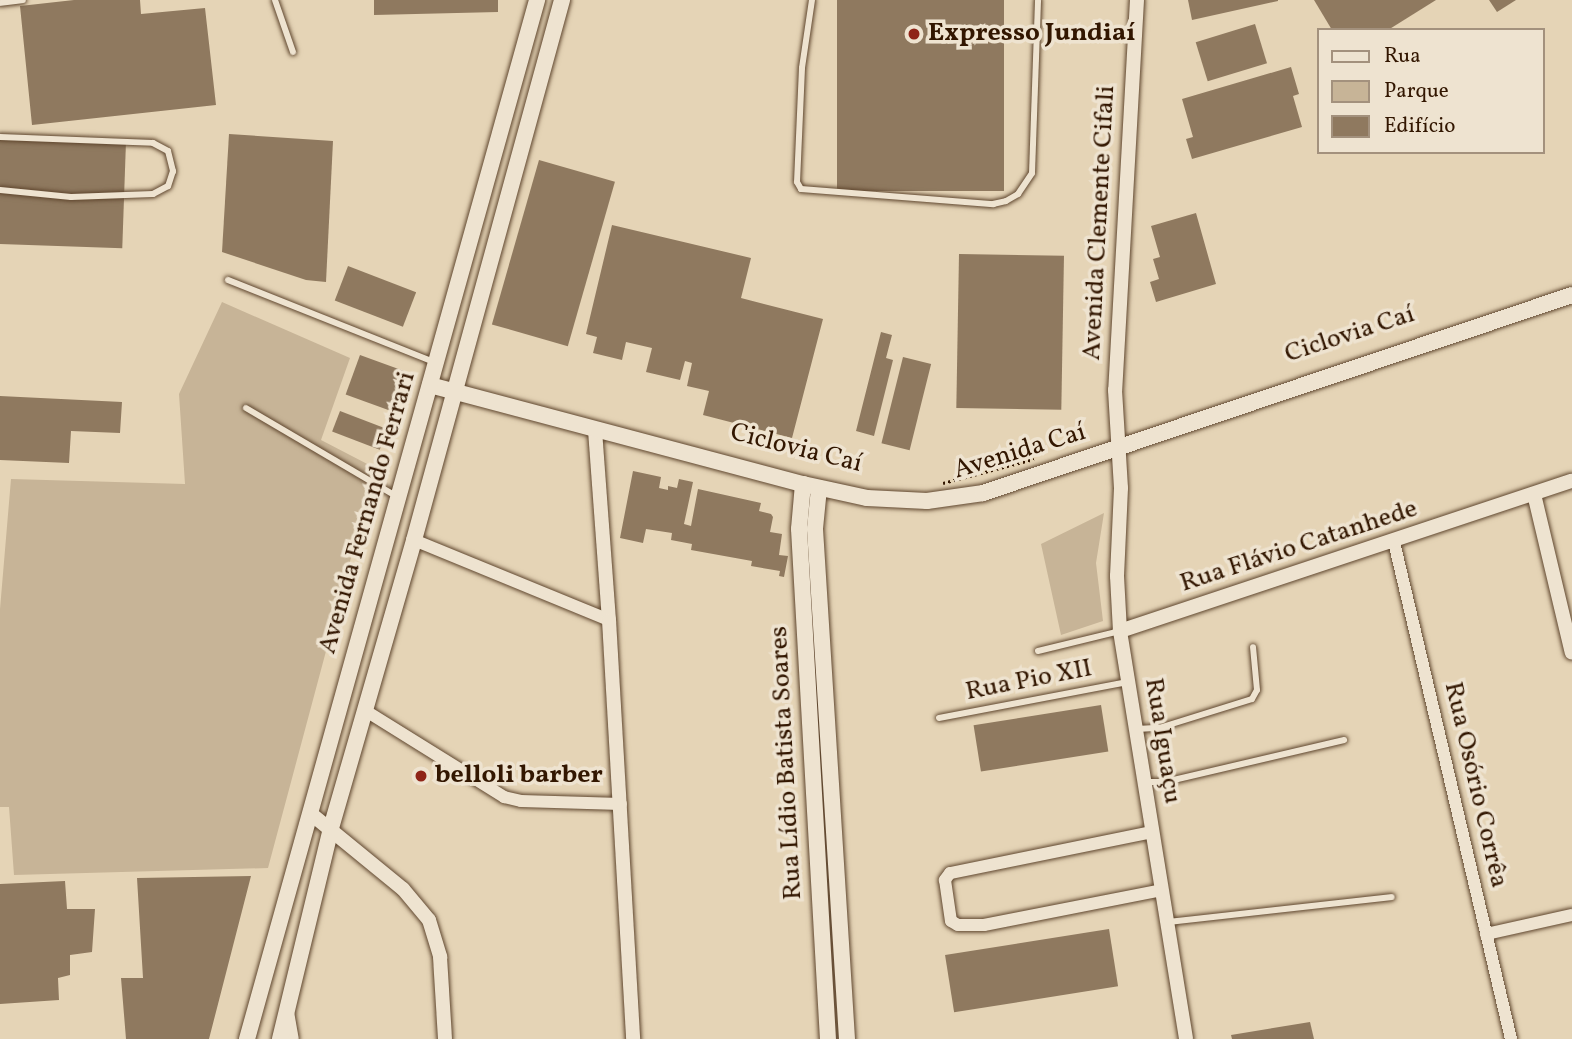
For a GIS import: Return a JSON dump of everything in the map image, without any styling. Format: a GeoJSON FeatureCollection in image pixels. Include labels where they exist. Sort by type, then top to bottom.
{"type":"FeatureCollection","features":[{"type":"Feature","properties":{"kind":"main road","name":"Avenida Fernando Ferrari"},"geometry":{"type":"LineString","coordinates":[[247,1039],[396,496],[430,385],[537,0]]}},
{"type":"Feature","properties":{"kind":"main road","name":"Avenida Fernando Ferrari"},"geometry":{"type":"LineString","coordinates":[[280,1039],[331,828],[414,540],[562,0]]}},
{"type":"Feature","properties":{"kind":"main road"},"geometry":{"type":"LineString","coordinates":[[498,137],[522,141]]}},
{"type":"Feature","properties":{"kind":"main road","name":"Avenida Caí"},"geometry":{"type":"LineString","coordinates":[[430,385],[454,394],[811,486],[898,502],[958,498],[983,493],[1118,449],[1572,295]]}},
{"type":"Feature","properties":{"kind":"main road","name":"Rua Lídio Batista Soares"},"geometry":{"type":"LineString","coordinates":[[811,486],[799,529],[811,594],[832,823],[847,1039]]}},
{"type":"Feature","properties":{"kind":"main road","name":"Rua Lídio Batista Soares"},"geometry":{"type":"LineString","coordinates":[[811,594],[815,825],[828,1039]]}},
{"type":"Feature","properties":{"kind":"main road"},"geometry":{"type":"LineString","coordinates":[[815,825],[832,823]]}},
{"type":"Feature","properties":{"kind":"main road"},"geometry":{"type":"LineString","coordinates":[[827,1013],[845,1012]]}},
{"type":"Feature","properties":{"kind":"street","name":"Avenida Clemente Cifali"},"geometry":{"type":"LineString","coordinates":[[1118,449],[1115,390],[1137,0]]}},
{"type":"Feature","properties":{"kind":"street"},"geometry":{"type":"LineString","coordinates":[[595,430],[610,620],[634,1039]]}},
{"type":"Feature","properties":{"kind":"street","name":"Rua Iguaçu"},"geometry":{"type":"LineString","coordinates":[[1118,449],[1121,488],[1117,576],[1120,631],[1186,1039]]}},
{"type":"Feature","properties":{"kind":"street","name":"Rua Flávio Catanhede"},"geometry":{"type":"LineString","coordinates":[[1120,631],[1572,481]]}},
{"type":"Feature","properties":{"kind":"street"},"geometry":{"type":"LineString","coordinates":[[1534,494],[1572,653]]}},
{"type":"Feature","properties":{"kind":"street"},"geometry":{"type":"LineString","coordinates":[[414,540],[610,620]]}},
{"type":"Feature","properties":{"kind":"street","name":"Rua Osório Corrêa"},"geometry":{"type":"LineString","coordinates":[[1394,542],[1511,1039]]}},
{"type":"Feature","properties":{"kind":"street"},"geometry":{"type":"LineString","coordinates":[[366,711],[504,797],[521,801],[621,804]]}},
{"type":"Feature","properties":{"kind":"street"},"geometry":{"type":"LineString","coordinates":[[310,813],[403,889],[429,920],[440,957],[444,1039]]}},
{"type":"Feature","properties":{"kind":"street"},"geometry":{"type":"LineString","coordinates":[[1152,832],[947,876],[951,921],[958,925],[984,925],[1162,890]]}},
{"type":"Feature","properties":{"kind":"street"},"geometry":{"type":"LineString","coordinates":[[1486,934],[1572,915]]}},
{"type":"Feature","properties":{"kind":"street"},"geometry":{"type":"LineString","coordinates":[[288,1011],[293,1039]]}},
{"type":"Feature","properties":{"kind":"lane"},"geometry":{"type":"LineString","coordinates":[[0,3],[23,0]]}},
{"type":"Feature","properties":{"kind":"lane"},"geometry":{"type":"LineString","coordinates":[[275,0],[293,52]]}},
{"type":"Feature","properties":{"kind":"lane"},"geometry":{"type":"LineString","coordinates":[[813,0],[802,68],[797,183],[801,189],[993,204],[1018,194],[1032,173],[1038,0]]}},
{"type":"Feature","properties":{"kind":"lane"},"geometry":{"type":"LineString","coordinates":[[0,137],[153,143],[168,151],[173,171],[168,186],[153,194],[71,197],[0,190]]}},
{"type":"Feature","properties":{"kind":"lane"},"geometry":{"type":"LineString","coordinates":[[228,280],[436,363]]}},
{"type":"Feature","properties":{"kind":"lane"},"geometry":{"type":"LineString","coordinates":[[246,408],[396,496]]}},
{"type":"Feature","properties":{"kind":"lane","name":"Rua Flávio Catanhede"},"geometry":{"type":"LineString","coordinates":[[1038,651],[1120,631]]}},
{"type":"Feature","properties":{"kind":"lane"},"geometry":{"type":"LineString","coordinates":[[1135,729],[1159,728],[1252,699],[1256,690],[1253,647]]}},
{"type":"Feature","properties":{"kind":"lane","name":"Rua Pio XII"},"geometry":{"type":"LineString","coordinates":[[939,718],[1128,682]]}},
{"type":"Feature","properties":{"kind":"lane"},"geometry":{"type":"LineString","coordinates":[[1144,782],[1165,782],[1344,740]]}},
{"type":"Feature","properties":{"kind":"lane"},"geometry":{"type":"LineString","coordinates":[[1167,922],[1392,897]]}},
{"type":"Feature","properties":{"kind":"path"},"geometry":{"type":"LineString","coordinates":[[936,484],[1041,457]]}},
{"type":"Feature","properties":{"kind":"green space"},"geometry":{"type":"Polygon","coordinates":[[[222,302],[350,358],[321,440],[375,468],[268,868],[14,875],[9,807],[0,807],[0,609],[11,479],[185,484],[179,394],[222,302]]]}},
{"type":"Feature","properties":{"kind":"green space"},"geometry":{"type":"Polygon","coordinates":[[[1104,513],[1096,563],[1103,621],[1061,635],[1041,544],[1104,513]]]}},
{"type":"Feature","properties":{"kind":"building"},"geometry":{"type":"Polygon","coordinates":[[[74,0],[140,0],[141,14],[205,8],[216,105],[32,125],[20,6],[74,0]]]}},
{"type":"Feature","properties":{"kind":"building"},"geometry":{"type":"Polygon","coordinates":[[[374,0],[498,0],[498,12],[374,15],[374,0]]]}},
{"type":"Feature","properties":{"kind":"building"},"geometry":{"type":"Polygon","coordinates":[[[837,0],[1004,0],[1004,191],[837,191],[837,0]]]}},
{"type":"Feature","properties":{"kind":"building"},"geometry":{"type":"Polygon","coordinates":[[[1188,0],[1278,0],[1278,1],[1192,20],[1188,0]]]}},
{"type":"Feature","properties":{"kind":"building"},"geometry":{"type":"Polygon","coordinates":[[[1314,0],[1436,0],[1391,28],[1331,28],[1314,0]]]}},
{"type":"Feature","properties":{"kind":"building"},"geometry":{"type":"Polygon","coordinates":[[[1489,0],[1516,0],[1497,12],[1489,0]]]}},
{"type":"Feature","properties":{"kind":"building"},"geometry":{"type":"Polygon","coordinates":[[[1255,24],[1267,63],[1208,81],[1196,42],[1255,24]]]}},
{"type":"Feature","properties":{"kind":"building"},"geometry":{"type":"Polygon","coordinates":[[[1291,67],[1299,94],[1293,96],[1302,127],[1192,159],[1186,139],[1193,137],[1182,99],[1291,67]]]}},
{"type":"Feature","properties":{"kind":"building"},"geometry":{"type":"Polygon","coordinates":[[[229,134],[333,141],[326,282],[306,280],[222,252],[229,134]]]}},
{"type":"Feature","properties":{"kind":"building"},"geometry":{"type":"Polygon","coordinates":[[[0,139],[126,143],[122,248],[0,244],[0,139]]]}},
{"type":"Feature","properties":{"kind":"building"},"geometry":{"type":"Polygon","coordinates":[[[539,160],[615,182],[568,346],[492,324],[539,160]]]}},
{"type":"Feature","properties":{"kind":"building"},"geometry":{"type":"Polygon","coordinates":[[[1196,213],[1216,284],[1156,302],[1150,282],[1159,279],[1153,259],[1160,257],[1151,226],[1196,213]]]}},
{"type":"Feature","properties":{"kind":"building"},"geometry":{"type":"Polygon","coordinates":[[[612,225],[751,258],[741,298],[823,319],[792,438],[703,415],[709,391],[687,386],[692,363],[685,361],[680,380],[646,372],[652,348],[626,342],[622,360],[593,353],[597,337],[586,334],[612,225]]]}},
{"type":"Feature","properties":{"kind":"building"},"geometry":{"type":"Polygon","coordinates":[[[959,254],[1064,256],[1061,410],[956,408],[959,254]]]}},
{"type":"Feature","properties":{"kind":"building"},"geometry":{"type":"Polygon","coordinates":[[[348,266],[416,292],[403,327],[335,301],[348,266]]]}},
{"type":"Feature","properties":{"kind":"building"},"geometry":{"type":"Polygon","coordinates":[[[881,332],[892,335],[886,358],[893,360],[874,436],[856,431],[881,332]]]}},
{"type":"Feature","properties":{"kind":"building"},"geometry":{"type":"Polygon","coordinates":[[[360,355],[409,373],[394,412],[346,394],[360,355]]]}},
{"type":"Feature","properties":{"kind":"building"},"geometry":{"type":"Polygon","coordinates":[[[903,357],[931,364],[910,450],[881,443],[903,357]]]}},
{"type":"Feature","properties":{"kind":"building"},"geometry":{"type":"Polygon","coordinates":[[[0,396],[122,402],[120,433],[71,431],[69,463],[0,460],[0,396]]]}},
{"type":"Feature","properties":{"kind":"building"},"geometry":{"type":"Polygon","coordinates":[[[340,411],[388,429],[380,450],[332,432],[340,411]]]}},
{"type":"Feature","properties":{"kind":"building"},"geometry":{"type":"Polygon","coordinates":[[[633,471],[661,477],[659,488],[668,490],[668,486],[677,488],[679,479],[693,482],[684,524],[691,526],[698,489],[761,503],[759,511],[773,517],[770,532],[782,534],[779,555],[788,556],[784,577],[779,576],[780,571],[751,566],[752,561],[691,550],[692,544],[671,540],[672,533],[646,529],[643,543],[620,538],[633,471]]]}},
{"type":"Feature","properties":{"kind":"building"},"geometry":{"type":"Polygon","coordinates":[[[1101,705],[1108,751],[981,772],[974,725],[1101,705]]]}},
{"type":"Feature","properties":{"kind":"building"},"geometry":{"type":"Polygon","coordinates":[[[251,876],[209,1039],[126,1039],[121,978],[143,978],[137,878],[251,876]]]}},
{"type":"Feature","properties":{"kind":"building"},"geometry":{"type":"Polygon","coordinates":[[[65,881],[67,909],[95,909],[92,952],[70,955],[70,975],[58,978],[59,1000],[0,1004],[0,884],[65,881]]]}},
{"type":"Feature","properties":{"kind":"building"},"geometry":{"type":"Polygon","coordinates":[[[1109,929],[1118,986],[954,1012],[945,955],[1109,929]]]}},
{"type":"Feature","properties":{"kind":"building"},"geometry":{"type":"Polygon","coordinates":[[[1310,1022],[1314,1039],[1232,1039],[1231,1035],[1310,1022]]]}},
{"type":"Feature","properties":{"kind":"place","name":"Expresso Jundiaí"},"geometry":{"type":"Point","coordinates":[914,34]}},
{"type":"Feature","properties":{"kind":"place","name":"belloli barber"},"geometry":{"type":"Point","coordinates":[421,776]}}]}
